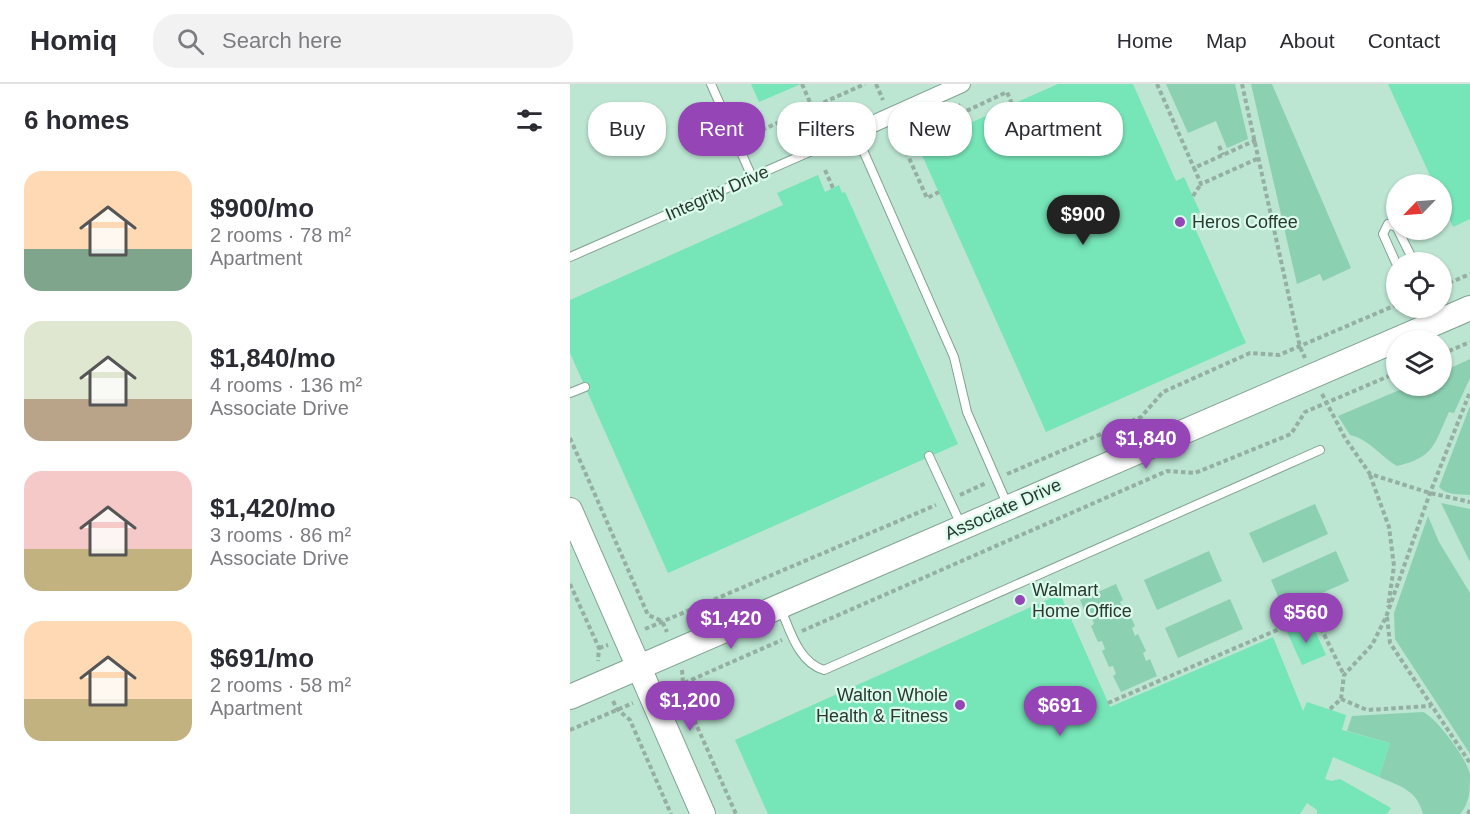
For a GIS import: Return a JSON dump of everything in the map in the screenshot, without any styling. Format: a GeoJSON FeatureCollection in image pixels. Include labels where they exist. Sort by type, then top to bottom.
{"type":"FeatureCollection","features":[{"type":"Feature","properties":{"kind":"street","name":"Integrity Drive"},"geometry":{"type":"LineString","coordinates":[[876,123],[957,86]]}},
{"type":"Feature","properties":{"kind":"street","name":"Associate Drive"},"geometry":{"type":"LineString","coordinates":[[570,697],[1470,308]]}},
{"type":"Feature","properties":{"kind":"street"},"geometry":{"type":"LineString","coordinates":[[570,510],[703,814]]}},
{"type":"Feature","properties":{"kind":"lane"},"geometry":{"type":"LineString","coordinates":[[711,84],[752,177]]}},
{"type":"Feature","properties":{"kind":"lane","name":"Integrity Drive"},"geometry":{"type":"LineString","coordinates":[[570,257],[800,156]]}},
{"type":"Feature","properties":{"kind":"lane"},"geometry":{"type":"LineString","coordinates":[[866,156],[954,357],[967,412],[1009,507]]}},
{"type":"Feature","properties":{"kind":"lane"},"geometry":{"type":"LineString","coordinates":[[1386,228],[1383,234],[1391,252]]}},
{"type":"Feature","properties":{"kind":"lane"},"geometry":{"type":"LineString","coordinates":[[570,393],[585,387]]}},
{"type":"Feature","properties":{"kind":"lane"},"geometry":{"type":"LineString","coordinates":[[780,606],[804,658],[813,667],[824,670],[1320,450]]}},
{"type":"Feature","properties":{"kind":"lane"},"geometry":{"type":"LineString","coordinates":[[929,456],[962,527]]}},
{"type":"Feature","properties":{"kind":"path"},"geometry":{"type":"LineString","coordinates":[[802,84],[810,102]]}},
{"type":"Feature","properties":{"kind":"path"},"geometry":{"type":"LineString","coordinates":[[851,84],[854,89]]}},
{"type":"Feature","properties":{"kind":"path"},"geometry":{"type":"LineString","coordinates":[[824,102],[865,84]]}},
{"type":"Feature","properties":{"kind":"path"},"geometry":{"type":"LineString","coordinates":[[1157,84],[1202,184]]}},
{"type":"Feature","properties":{"kind":"path"},"geometry":{"type":"LineString","coordinates":[[1242,84],[1300,347],[1307,360]]}},
{"type":"Feature","properties":{"kind":"path"},"geometry":{"type":"LineString","coordinates":[[957,86],[962,112],[984,102]]}},
{"type":"Feature","properties":{"kind":"path"},"geometry":{"type":"LineString","coordinates":[[984,102],[1007,92],[1011,102]]}},
{"type":"Feature","properties":{"kind":"path"},"geometry":{"type":"LineString","coordinates":[[1194,168],[1256,140]]}},
{"type":"Feature","properties":{"kind":"path"},"geometry":{"type":"LineString","coordinates":[[1219,146],[1223,155]]}},
{"type":"Feature","properties":{"kind":"path"},"geometry":{"type":"LineString","coordinates":[[908,156],[927,198],[939,192]]}},
{"type":"Feature","properties":{"kind":"path"},"geometry":{"type":"LineString","coordinates":[[1193,196],[1202,184],[1259,158]]}},
{"type":"Feature","properties":{"kind":"path"},"geometry":{"type":"LineString","coordinates":[[825,170],[833,188]]}},
{"type":"Feature","properties":{"kind":"path"},"geometry":{"type":"LineString","coordinates":[[1452,282],[1470,274]]}},
{"type":"Feature","properties":{"kind":"path"},"geometry":{"type":"LineString","coordinates":[[1012,472],[1141,417],[1163,392],[1250,353],[1280,355],[1386,309]]}},
{"type":"Feature","properties":{"kind":"path"},"geometry":{"type":"LineString","coordinates":[[1452,350],[1470,342]]}},
{"type":"Feature","properties":{"kind":"path"},"geometry":{"type":"LineString","coordinates":[[671,686],[684,683],[1167,471],[1195,473],[1291,434],[1305,412],[1386,377]]}},
{"type":"Feature","properties":{"kind":"path"},"geometry":{"type":"LineString","coordinates":[[1344,675],[1372,645],[1386,616],[1470,392]]}},
{"type":"Feature","properties":{"kind":"path"},"geometry":{"type":"LineString","coordinates":[[1322,393],[1370,474],[1389,526],[1394,566],[1386,616],[1390,644],[1470,763]]}},
{"type":"Feature","properties":{"kind":"path"},"geometry":{"type":"LineString","coordinates":[[570,438],[648,615],[662,621],[666,630]]}},
{"type":"Feature","properties":{"kind":"path"},"geometry":{"type":"LineString","coordinates":[[1069,447],[1071,453]]}},
{"type":"Feature","properties":{"kind":"path"},"geometry":{"type":"LineString","coordinates":[[1370,474],[1430,494],[1470,502]]}},
{"type":"Feature","properties":{"kind":"path"},"geometry":{"type":"LineString","coordinates":[[961,494],[980,486]]}},
{"type":"Feature","properties":{"kind":"path"},"geometry":{"type":"LineString","coordinates":[[647,628],[675,618],[937,504]]}},
{"type":"Feature","properties":{"kind":"path"},"geometry":{"type":"LineString","coordinates":[[570,584],[599,648],[597,664]]}},
{"type":"Feature","properties":{"kind":"path"},"geometry":{"type":"LineString","coordinates":[[1108,703],[1314,614],[1344,675],[1341,699],[1330,709]]}},
{"type":"Feature","properties":{"kind":"path"},"geometry":{"type":"LineString","coordinates":[[682,667],[684,697],[735,814]]}},
{"type":"Feature","properties":{"kind":"path"},"geometry":{"type":"LineString","coordinates":[[612,698],[617,709],[630,720],[671,814]]}},
{"type":"Feature","properties":{"kind":"path"},"geometry":{"type":"LineString","coordinates":[[1341,699],[1367,710],[1431,706]]}},
{"type":"Feature","properties":{"kind":"path"},"geometry":{"type":"LineString","coordinates":[[570,730],[632,704]]}},
{"type":"Feature","properties":{"kind":"path"},"geometry":{"type":"LineString","coordinates":[[1467,814],[1470,810]]}},
{"type":"Feature","properties":{"kind":"shaded area","name":"Walmart Home Office"},"geometry":{"type":"Polygon","coordinates":[[[570,84],[1470,84],[1470,814],[570,814],[570,84]]]}},
{"type":"Feature","properties":{"kind":"shaded area"},"geometry":{"type":"Polygon","coordinates":[[[1166,84],[1235,84],[1248,139],[1227,148],[1216,121],[1188,133],[1166,84]]]}},
{"type":"Feature","properties":{"kind":"shaded area"},"geometry":{"type":"Polygon","coordinates":[[[1251,84],[1272,84],[1351,268],[1323,281],[1320,274],[1297,284],[1251,84]]]}},
{"type":"Feature","properties":{"kind":"shaded area"},"geometry":{"type":"Polygon","coordinates":[[[1470,359],[1470,378],[1454,413],[1449,412],[1432,448],[1410,462],[1397,466],[1369,444],[1350,435],[1338,416],[1386,396],[1452,396],[1452,367],[1470,359]]]}},
{"type":"Feature","properties":{"kind":"shaded area"},"geometry":{"type":"Polygon","coordinates":[[[1470,406],[1470,495],[1449,493],[1439,487],[1470,406]]]}},
{"type":"Feature","properties":{"kind":"shaded area"},"geometry":{"type":"Polygon","coordinates":[[[1441,503],[1470,509],[1470,562],[1441,503]]]}},
{"type":"Feature","properties":{"kind":"shaded area"},"geometry":{"type":"Polygon","coordinates":[[[1315,504],[1328,534],[1263,563],[1249,533],[1315,504]]]}},
{"type":"Feature","properties":{"kind":"shaded area"},"geometry":{"type":"Polygon","coordinates":[[[1428,516],[1439,542],[1470,593],[1470,754],[1395,639],[1394,613],[1428,516]]]}},
{"type":"Feature","properties":{"kind":"shaded area"},"geometry":{"type":"Polygon","coordinates":[[[1209,551],[1222,581],[1157,610],[1144,580],[1209,551]]]}},
{"type":"Feature","properties":{"kind":"shaded area"},"geometry":{"type":"Polygon","coordinates":[[[1336,551],[1349,581],[1284,610],[1271,580],[1336,551]]]}},
{"type":"Feature","properties":{"kind":"shaded area"},"geometry":{"type":"Polygon","coordinates":[[[1116,584],[1123,600],[1120,602],[1124,611],[1127,609],[1135,626],[1132,628],[1135,636],[1138,634],[1146,651],[1143,653],[1146,661],[1150,659],[1157,676],[1121,692],[1113,676],[1116,674],[1113,666],[1109,667],[1102,651],[1105,649],[1102,641],[1098,642],[1091,626],[1094,624],[1091,615],[1087,617],[1080,600],[1116,584]]]}},
{"type":"Feature","properties":{"kind":"shaded area"},"geometry":{"type":"Polygon","coordinates":[[[1230,599],[1243,629],[1178,658],[1165,628],[1230,599]]]}},
{"type":"Feature","properties":{"kind":"shaded area"},"geometry":{"type":"Polygon","coordinates":[[[1423,712],[1443,730],[1468,768],[1469,796],[1460,814],[1423,814],[1417,799],[1412,794],[1401,786],[1379,777],[1390,743],[1347,731],[1352,716],[1423,712]]]}},
{"type":"Feature","properties":{"kind":"building"},"geometry":{"type":"Polygon","coordinates":[[[751,84],[801,84],[759,102],[751,84]]]}},
{"type":"Feature","properties":{"kind":"building"},"geometry":{"type":"Polygon","coordinates":[[[1058,84],[1133,84],[1176,181],[1184,177],[1200,212],[1190,217],[1246,343],[1046,432],[922,156],[972,156],[972,122],[984,117],[984,156],[1123,156],[1123,102],[1017,102],[1058,84]]]}},
{"type":"Feature","properties":{"kind":"building"},"geometry":{"type":"Polygon","coordinates":[[[1388,84],[1470,84],[1470,219],[1453,227],[1452,174],[1429,174],[1388,84]]]}},
{"type":"Feature","properties":{"kind":"building"},"geometry":{"type":"Polygon","coordinates":[[[818,175],[825,192],[839,185],[842,193],[845,192],[958,444],[668,573],[570,353],[570,300],[783,205],[777,193],[818,175]]]}},
{"type":"Feature","properties":{"kind":"building","name":"Walton Whole Health & Fitness"},"geometry":{"type":"Polygon","coordinates":[[[1060,594],[1110,707],[1273,637],[1303,711],[1307,702],[1346,715],[1342,730],[1390,743],[1379,777],[1333,757],[1325,779],[1331,781],[1340,779],[1391,808],[1387,814],[1317,814],[1317,810],[1307,803],[1300,814],[768,814],[735,740],[1060,594]]]}},
{"type":"Feature","properties":{"kind":"building"},"geometry":{"type":"Polygon","coordinates":[[[1311,622],[1326,655],[1302,665],[1287,632],[1311,622]]]}},
{"type":"Feature","properties":{"kind":"place","name":"Heros Coffee"},"geometry":{"type":"Point","coordinates":[1180,222]}},
{"type":"Feature","properties":{"kind":"place","name":"Walmart Home Office"},"geometry":{"type":"Point","coordinates":[1020,600]}},
{"type":"Feature","properties":{"kind":"place","name":"Walton Whole Health & Fitness"},"geometry":{"type":"Point","coordinates":[960,705]}}]}
